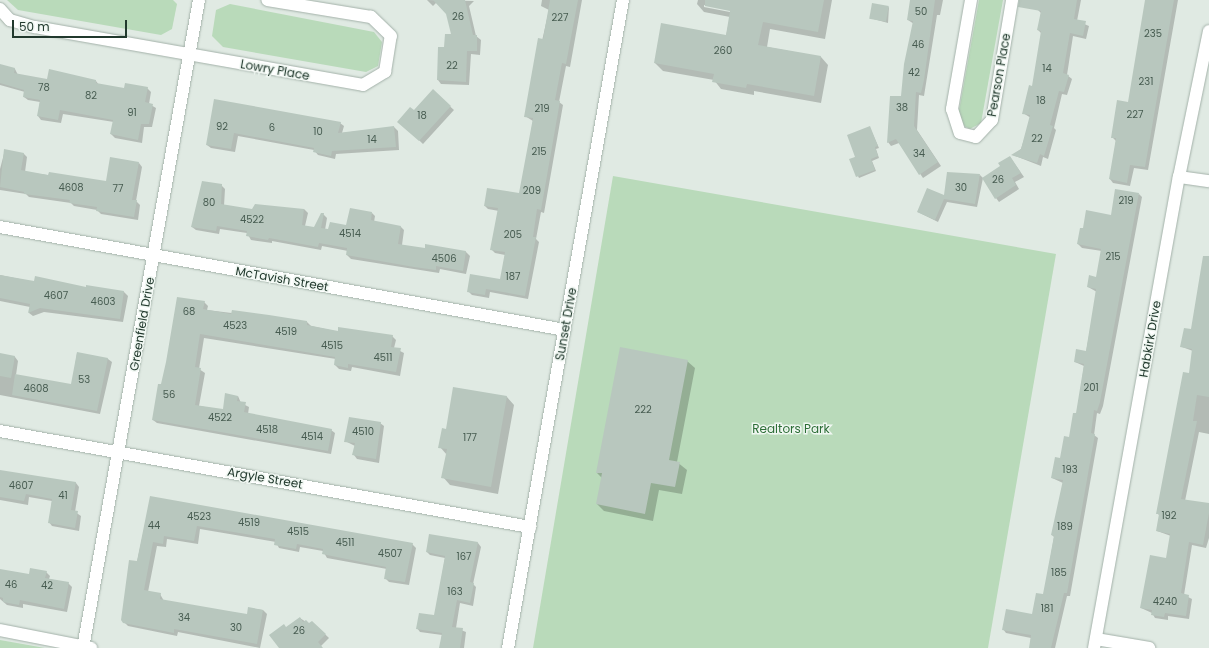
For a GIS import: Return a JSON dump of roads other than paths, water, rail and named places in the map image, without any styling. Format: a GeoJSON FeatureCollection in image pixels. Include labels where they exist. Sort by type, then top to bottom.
{"type":"FeatureCollection","features":[{"type":"Feature","properties":{"kind":"street","name":"Greenfield Drive"},"geometry":{"type":"LineString","coordinates":[[86,648],[199,0]]}},
{"type":"Feature","properties":{"kind":"street","name":"Lowry Place"},"geometry":{"type":"LineString","coordinates":[[0,9],[10,20],[35,27],[363,85],[385,72],[391,36],[371,17],[267,0]]}},
{"type":"Feature","properties":{"kind":"street","name":"Sunset Drive"},"geometry":{"type":"LineString","coordinates":[[508,648],[623,0]]}},
{"type":"Feature","properties":{"kind":"street","name":"Pearson Place"},"geometry":{"type":"LineString","coordinates":[[971,0],[952,109],[960,133],[976,137],[992,120],[1012,0]]}},
{"type":"Feature","properties":{"kind":"street","name":"Habkirk Drive"},"geometry":{"type":"LineString","coordinates":[[1095,643],[1180,177],[1209,32]]}},
{"type":"Feature","properties":{"kind":"street"},"geometry":{"type":"LineString","coordinates":[[1180,177],[1209,181]]}},
{"type":"Feature","properties":{"kind":"street","name":"McTavish Street"},"geometry":{"type":"LineString","coordinates":[[0,227],[154,257],[565,330]]}},
{"type":"Feature","properties":{"kind":"street","name":"Argyle Street"},"geometry":{"type":"LineString","coordinates":[[0,431],[530,527]]}},
{"type":"Feature","properties":{"kind":"street"},"geometry":{"type":"LineString","coordinates":[[0,630],[86,648]]}},
{"type":"Feature","properties":{"kind":"street"},"geometry":{"type":"LineString","coordinates":[[1095,643],[1149,648]]}},
{"type":"Feature","properties":{"kind":"park label","name":"Realtors Park"},"geometry":{"type":"Point","coordinates":[791,429]}}]}
